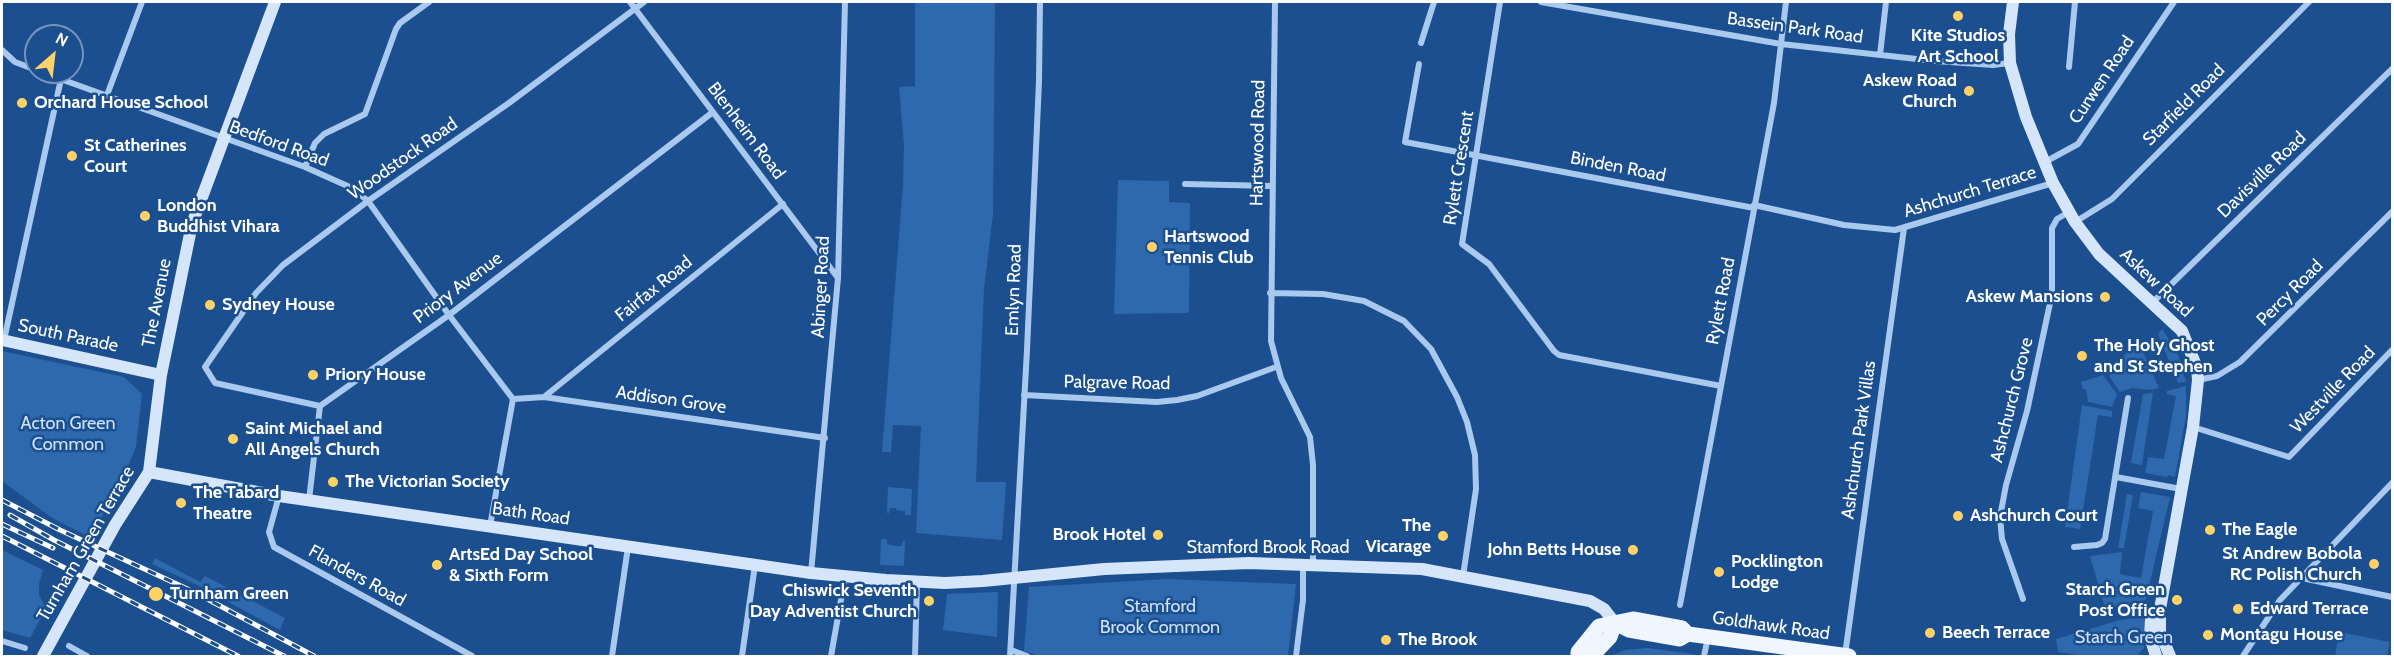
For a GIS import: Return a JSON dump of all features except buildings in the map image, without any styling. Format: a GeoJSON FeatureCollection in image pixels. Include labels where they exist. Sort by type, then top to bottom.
{"type":"FeatureCollection","features":[{"type":"Feature","properties":{"kind":"main road","name":"The Avenue"},"geometry":{"type":"LineString","coordinates":[[161,375],[192,224],[275,2]]}},
{"type":"Feature","properties":{"kind":"main road","name":"Askew Road"},"geometry":{"type":"LineString","coordinates":[[2013,2],[2008,34],[2010,63],[2026,117],[2053,183],[2072,217],[2115,272],[2152,303],[2185,336],[2194,359],[2198,380],[2193,427],[2160,609],[2160,632],[2170,657]]}},
{"type":"Feature","properties":{"kind":"main road","name":"South Parade"},"geometry":{"type":"LineString","coordinates":[[3,340],[161,375]]}},
{"type":"Feature","properties":{"kind":"main road","name":"Turnham Green Terrace"},"geometry":{"type":"LineString","coordinates":[[43,657],[115,525],[149,472],[161,375]]}},
{"type":"Feature","properties":{"kind":"main road","name":"Bath Road"},"geometry":{"type":"LineString","coordinates":[[149,472],[279,496],[628,547],[811,573],[913,581]]}},
{"type":"Feature","properties":{"kind":"main road","name":"Stamford Brook Road"},"geometry":{"type":"LineString","coordinates":[[913,581],[945,583],[1015,579],[1104,568],[1249,563],[1395,567],[1463,576],[1590,601],[1604,609],[1615,623]]}},
{"type":"Feature","properties":{"kind":"main road","name":"Askew Road"},"geometry":{"type":"LineString","coordinates":[[2156,657],[2150,637],[2151,617],[2160,609]]}},
{"type":"Feature","properties":{"kind":"main road","name":"Goldhawk Road"},"geometry":{"type":"LineString","coordinates":[[1615,623],[1629,630],[1680,639],[1688,634],[1847,656]]}},
{"type":"Feature","properties":{"kind":"main road"},"geometry":{"type":"LineString","coordinates":[[1578,657],[1578,652],[1599,626],[1615,623]]}},
{"type":"Feature","properties":{"kind":"main road"},"geometry":{"type":"LineString","coordinates":[[1592,657],[1610,637],[1615,623]]}},
{"type":"Feature","properties":{"kind":"street"},"geometry":{"type":"LineString","coordinates":[[107,95],[142,2]]}},
{"type":"Feature","properties":{"kind":"street"},"geometry":{"type":"LineString","coordinates":[[305,167],[315,143],[324,134],[365,114],[396,29],[400,23],[429,2]]}},
{"type":"Feature","properties":{"kind":"street","name":"Blenheim Road"},"geometry":{"type":"LineString","coordinates":[[630,2],[838,278]]}},
{"type":"Feature","properties":{"kind":"street","name":"Woodstock Road"},"geometry":{"type":"LineString","coordinates":[[320,406],[215,383],[205,367],[256,293],[283,265],[368,201],[509,103],[644,2]]}},
{"type":"Feature","properties":{"kind":"street","name":"Abinger Road"},"geometry":{"type":"LineString","coordinates":[[811,573],[838,278],[845,2]]}},
{"type":"Feature","properties":{"kind":"street","name":"Emlyn Road"},"geometry":{"type":"LineString","coordinates":[[1011,653],[1039,81],[1040,2]]}},
{"type":"Feature","properties":{"kind":"street","name":"Hartswood Road"},"geometry":{"type":"LineString","coordinates":[[1275,2],[1271,340],[1276,367],[1304,423],[1311,444],[1313,465],[1308,565],[1296,657]]}},
{"type":"Feature","properties":{"kind":"street"},"geometry":{"type":"LineString","coordinates":[[1421,44],[1434,2]]}},
{"type":"Feature","properties":{"kind":"street","name":"Rylett Crescent"},"geometry":{"type":"LineString","coordinates":[[1500,2],[1462,244],[1489,264],[1559,355],[1721,386]]}},
{"type":"Feature","properties":{"kind":"street","name":"Bassein Park Road"},"geometry":{"type":"LineString","coordinates":[[1541,2],[1781,44],[1993,65],[2010,63]]}},
{"type":"Feature","properties":{"kind":"street","name":"Rylett Road"},"geometry":{"type":"LineString","coordinates":[[1680,605],[1774,103],[1786,2]]}},
{"type":"Feature","properties":{"kind":"street"},"geometry":{"type":"LineString","coordinates":[[1880,55],[1886,2]]}},
{"type":"Feature","properties":{"kind":"street"},"geometry":{"type":"LineString","coordinates":[[2069,67],[2075,2]]}},
{"type":"Feature","properties":{"kind":"street","name":"Curwen Road"},"geometry":{"type":"LineString","coordinates":[[2043,162],[2078,144],[2174,2]]}},
{"type":"Feature","properties":{"kind":"street","name":"Starfield Road"},"geometry":{"type":"LineString","coordinates":[[2072,217],[2112,199],[2309,2]]}},
{"type":"Feature","properties":{"kind":"street"},"geometry":{"type":"LineString","coordinates":[[2,50],[15,63],[24,66]]}},
{"type":"Feature","properties":{"kind":"street","name":"Binden Road"},"geometry":{"type":"LineString","coordinates":[[1419,64],[1405,142],[1754,206]]}},
{"type":"Feature","properties":{"kind":"street","name":"Davisville Road"},"geometry":{"type":"LineString","coordinates":[[2152,303],[2392,69]]}},
{"type":"Feature","properties":{"kind":"street"},"geometry":{"type":"LineString","coordinates":[[3,340],[60,84]]}},
{"type":"Feature","properties":{"kind":"street","name":"Bedford Road"},"geometry":{"type":"LineString","coordinates":[[75,84],[223,140],[305,167],[352,188],[368,201]]}},
{"type":"Feature","properties":{"kind":"street","name":"Priory Avenue"},"geometry":{"type":"LineString","coordinates":[[320,406],[449,315],[712,112]]}},
{"type":"Feature","properties":{"kind":"street","name":"Ashchurch Terrace"},"geometry":{"type":"LineString","coordinates":[[1754,206],[1844,225],[1887,231],[1904,228],[2053,183]]}},
{"type":"Feature","properties":{"kind":"street"},"geometry":{"type":"LineString","coordinates":[[1185,184],[1272,186]]}},
{"type":"Feature","properties":{"kind":"street"},"geometry":{"type":"LineString","coordinates":[[368,201],[449,315],[513,399],[490,526]]}},
{"type":"Feature","properties":{"kind":"street","name":"Fairfax Road"},"geometry":{"type":"LineString","coordinates":[[544,397],[783,204]]}},
{"type":"Feature","properties":{"kind":"street","name":"Percy Road"},"geometry":{"type":"LineString","coordinates":[[2198,380],[2217,376],[2240,362],[2392,212]]}},
{"type":"Feature","properties":{"kind":"street","name":"Ashchurch Grove"},"geometry":{"type":"LineString","coordinates":[[2023,599],[2002,539],[2000,517],[2052,294],[2052,228],[2057,219],[2072,217]]}},
{"type":"Feature","properties":{"kind":"street","name":"Ashchurch Park Villas"},"geometry":{"type":"LineString","coordinates":[[1847,656],[1904,228]]}},
{"type":"Feature","properties":{"kind":"street"},"geometry":{"type":"LineString","coordinates":[[1270,293],[1323,294],[1364,301],[1404,321],[1431,349],[1457,397],[1467,422],[1475,454],[1476,489],[1463,576]]}},
{"type":"Feature","properties":{"kind":"street","name":"Westville Road"},"geometry":{"type":"LineString","coordinates":[[2193,427],[2289,457],[2392,350]]}},
{"type":"Feature","properties":{"kind":"street","name":"Palgrave Road"},"geometry":{"type":"LineString","coordinates":[[1024,395],[1157,402],[1177,400],[1197,396],[1276,367]]}},
{"type":"Feature","properties":{"kind":"street","name":"Addison Grove"},"geometry":{"type":"LineString","coordinates":[[513,399],[544,397],[825,438]]}},
{"type":"Feature","properties":{"kind":"street"},"geometry":{"type":"LineString","coordinates":[[2074,548],[2097,545],[2105,539],[2128,399]]}},
{"type":"Feature","properties":{"kind":"street"},"geometry":{"type":"LineString","coordinates":[[309,500],[320,406]]}},
{"type":"Feature","properties":{"kind":"street"},"geometry":{"type":"LineString","coordinates":[[2116,477],[2182,489]]}},
{"type":"Feature","properties":{"kind":"street"},"geometry":{"type":"LineString","coordinates":[[2243,657],[2280,600],[2392,483]]}},
{"type":"Feature","properties":{"kind":"street","name":"Flanders Road"},"geometry":{"type":"LineString","coordinates":[[279,496],[269,532],[274,547],[472,657]]}},
{"type":"Feature","properties":{"kind":"street"},"geometry":{"type":"LineString","coordinates":[[612,657],[628,547]]}},
{"type":"Feature","properties":{"kind":"street"},"geometry":{"type":"LineString","coordinates":[[742,657],[755,565]]}},
{"type":"Feature","properties":{"kind":"street"},"geometry":{"type":"LineString","coordinates":[[831,657],[845,576]]}},
{"type":"Feature","properties":{"kind":"street"},"geometry":{"type":"LineString","coordinates":[[2302,578],[2392,597]]}},
{"type":"Feature","properties":{"kind":"street"},"geometry":{"type":"LineString","coordinates":[[913,581],[915,657]]}},
{"type":"Feature","properties":{"kind":"street"},"geometry":{"type":"LineString","coordinates":[[1704,657],[1708,637]]}},
{"type":"Feature","properties":{"kind":"street"},"geometry":{"type":"LineString","coordinates":[[2,641],[25,648]]}},
{"type":"Feature","properties":{"kind":"street"},"geometry":{"type":"LineString","coordinates":[[69,646],[87,657]]}},
{"type":"Feature","properties":{"kind":"street"},"geometry":{"type":"LineString","coordinates":[[1011,653],[1027,657]]}},
{"type":"Feature","properties":{"kind":"green space"},"geometry":{"type":"Polygon","coordinates":[[[910,2],[995,2],[993,214],[984,289],[976,482],[1006,482],[1002,540],[916,533],[921,426],[893,425],[891,452],[882,452],[903,185],[904,145],[899,87],[915,86],[915,3],[910,2]]]}},
{"type":"Feature","properties":{"kind":"green space","name":"Hartswood Tennis Club"},"geometry":{"type":"Polygon","coordinates":[[[1118,180],[1169,181],[1169,202],[1190,203],[1189,311],[1187,313],[1114,314],[1118,180]]]}},
{"type":"Feature","properties":{"kind":"green space"},"geometry":{"type":"Polygon","coordinates":[[[2162,329],[2177,352],[2186,382],[2178,383],[2158,334],[2162,329]]]}},
{"type":"Feature","properties":{"kind":"green space"},"geometry":{"type":"Polygon","coordinates":[[[2137,338],[2159,388],[2150,390],[2132,388],[2120,392],[2109,376],[2137,338]]]}},
{"type":"Feature","properties":{"kind":"green space","name":"Acton Green Common"},"geometry":{"type":"Polygon","coordinates":[[[2,351],[124,377],[142,394],[136,447],[91,538],[52,518],[2,481],[2,351]]]}},
{"type":"Feature","properties":{"kind":"green space"},"geometry":{"type":"Polygon","coordinates":[[[2103,375],[2117,394],[2112,407],[2088,402],[2086,389],[2083,389],[2081,382],[2103,375]]]}},
{"type":"Feature","properties":{"kind":"green space"},"geometry":{"type":"Polygon","coordinates":[[[2186,386],[2186,416],[2175,477],[2145,473],[2148,457],[2164,459],[2176,396],[2167,394],[2167,391],[2186,386]]]}},
{"type":"Feature","properties":{"kind":"green space"},"geometry":{"type":"Polygon","coordinates":[[[2153,393],[2142,465],[2131,463],[2143,394],[2153,393]]]}},
{"type":"Feature","properties":{"kind":"green space"},"geometry":{"type":"Polygon","coordinates":[[[2082,405],[2112,411],[2112,417],[2098,415],[2080,529],[2065,527],[2082,405]]]}},
{"type":"Feature","properties":{"kind":"green space"},"geometry":{"type":"Polygon","coordinates":[[[888,487],[912,489],[911,515],[905,515],[905,511],[896,510],[896,508],[890,508],[887,513],[888,487]]]}},
{"type":"Feature","properties":{"kind":"green space"},"geometry":{"type":"Polygon","coordinates":[[[2141,492],[2170,497],[2146,599],[2143,602],[2105,608],[2090,556],[2122,552],[2120,574],[2141,578],[2153,511],[2138,508],[2141,492]]]}},
{"type":"Feature","properties":{"kind":"green space"},"geometry":{"type":"Polygon","coordinates":[[[2127,494],[2133,495],[2124,548],[2118,548],[2127,494]]]}},
{"type":"Feature","properties":{"kind":"green space"},"geometry":{"type":"Polygon","coordinates":[[[881,539],[887,539],[887,544],[896,546],[902,546],[905,541],[904,566],[880,565],[881,539]]]}},
{"type":"Feature","properties":{"kind":"green space"},"geometry":{"type":"Polygon","coordinates":[[[2,550],[43,570],[39,595],[46,609],[30,638],[2,630],[2,550]]]}},
{"type":"Feature","properties":{"kind":"green space"},"geometry":{"type":"Polygon","coordinates":[[[155,558],[200,582],[205,576],[285,618],[280,630],[197,585],[152,564],[155,558]]]}},
{"type":"Feature","properties":{"kind":"green space","name":"Stamford Brook Common"},"geometry":{"type":"Polygon","coordinates":[[[1167,579],[1296,584],[1288,656],[1039,656],[1024,651],[1029,587],[1167,579]]]}},
{"type":"Feature","properties":{"kind":"green space"},"geometry":{"type":"Polygon","coordinates":[[[998,592],[997,637],[943,630],[947,594],[998,592]]]}},
{"type":"Feature","properties":{"kind":"green space","name":"Starch Green"},"geometry":{"type":"Polygon","coordinates":[[[2144,617],[2144,648],[2137,656],[2086,656],[2058,652],[2056,639],[2120,620],[2144,617]]]}},
{"type":"Feature","properties":{"kind":"green space"},"geometry":{"type":"Polygon","coordinates":[[[2339,632],[2390,642],[2387,656],[2335,656],[2339,632]]]}},
{"type":"Feature","properties":{"kind":"green space"},"geometry":{"type":"Polygon","coordinates":[[[1647,648],[1697,656],[1611,656],[1625,650],[1647,648]]]}},
{"type":"Feature","properties":{"kind":"railway"},"geometry":{"type":"LineString","coordinates":[[2,500],[60,530],[194,592],[314,656]]}},
{"type":"Feature","properties":{"kind":"railway"},"geometry":{"type":"LineString","coordinates":[[10,515],[54,540],[284,656]]}},
{"type":"Feature","properties":{"kind":"railway"},"geometry":{"type":"LineString","coordinates":[[2,524],[53,548]]}},
{"type":"Feature","properties":{"kind":"railway"},"geometry":{"type":"LineString","coordinates":[[2,536],[238,656]]}},
{"type":"Feature","properties":{"kind":"place","name":"Kite Studios Art School"},"geometry":{"type":"Point","coordinates":[1958,16]}},
{"type":"Feature","properties":{"kind":"place","name":"Askew Road Church"},"geometry":{"type":"Point","coordinates":[1969,91]}},
{"type":"Feature","properties":{"kind":"place","name":"Orchard House School"},"geometry":{"type":"Point","coordinates":[22,103]}},
{"type":"Feature","properties":{"kind":"place","name":"St Catherines Court"},"geometry":{"type":"Point","coordinates":[72,156]}},
{"type":"Feature","properties":{"kind":"place","name":"London Buddhist Vihara"},"geometry":{"type":"Point","coordinates":[145,216]}},
{"type":"Feature","properties":{"kind":"place","name":"Hartswood Tennis Club"},"geometry":{"type":"Point","coordinates":[1152,247]}},
{"type":"Feature","properties":{"kind":"place","name":"Askew Mansions"},"geometry":{"type":"Point","coordinates":[2105,297]}},
{"type":"Feature","properties":{"kind":"place","name":"Sydney House"},"geometry":{"type":"Point","coordinates":[210,305]}},
{"type":"Feature","properties":{"kind":"place","name":"The Holy Ghost and St Stephen"},"geometry":{"type":"Point","coordinates":[2082,356]}},
{"type":"Feature","properties":{"kind":"place","name":"Priory House"},"geometry":{"type":"Point","coordinates":[313,375]}},
{"type":"Feature","properties":{"kind":"place","name":"Saint Michael and All Angels Church"},"geometry":{"type":"Point","coordinates":[233,439]}},
{"type":"Feature","properties":{"kind":"place","name":"The Victorian Society"},"geometry":{"type":"Point","coordinates":[333,482]}},
{"type":"Feature","properties":{"kind":"place","name":"The Tabard Theatre"},"geometry":{"type":"Point","coordinates":[181,503]}},
{"type":"Feature","properties":{"kind":"place","name":"Ashchurch Court"},"geometry":{"type":"Point","coordinates":[1958,516]}},
{"type":"Feature","properties":{"kind":"place","name":"The Eagle"},"geometry":{"type":"Point","coordinates":[2210,530]}},
{"type":"Feature","properties":{"kind":"place","name":"Brook Hotel"},"geometry":{"type":"Point","coordinates":[1158,535]}},
{"type":"Feature","properties":{"kind":"place","name":"The Vicarage"},"geometry":{"type":"Point","coordinates":[1443,536]}},
{"type":"Feature","properties":{"kind":"place","name":"John Betts House"},"geometry":{"type":"Point","coordinates":[1633,550]}},
{"type":"Feature","properties":{"kind":"place","name":"St Andrew Bobola RC Polish Church"},"geometry":{"type":"Point","coordinates":[2374,564]}},
{"type":"Feature","properties":{"kind":"place","name":"ArtsEd Day School & Sixth Form"},"geometry":{"type":"Point","coordinates":[437,565]}},
{"type":"Feature","properties":{"kind":"place","name":"Pocklington Lodge"},"geometry":{"type":"Point","coordinates":[1719,572]}},
{"type":"Feature","properties":{"kind":"place","name":"Turnham Green"},"geometry":{"type":"Point","coordinates":[156,594]}},
{"type":"Feature","properties":{"kind":"place","name":"Starch Green Post Office"},"geometry":{"type":"Point","coordinates":[2177,600]}},
{"type":"Feature","properties":{"kind":"place","name":"Chiswick Seventh Day Adventist Church"},"geometry":{"type":"Point","coordinates":[929,601]}},
{"type":"Feature","properties":{"kind":"place","name":"Edward Terrace"},"geometry":{"type":"Point","coordinates":[2238,609]}},
{"type":"Feature","properties":{"kind":"place","name":"Beech Terrace"},"geometry":{"type":"Point","coordinates":[1930,633]}},
{"type":"Feature","properties":{"kind":"place","name":"Montagu House"},"geometry":{"type":"Point","coordinates":[2208,635]}},
{"type":"Feature","properties":{"kind":"place","name":"The Brook"},"geometry":{"type":"Point","coordinates":[1386,640]}}]}
